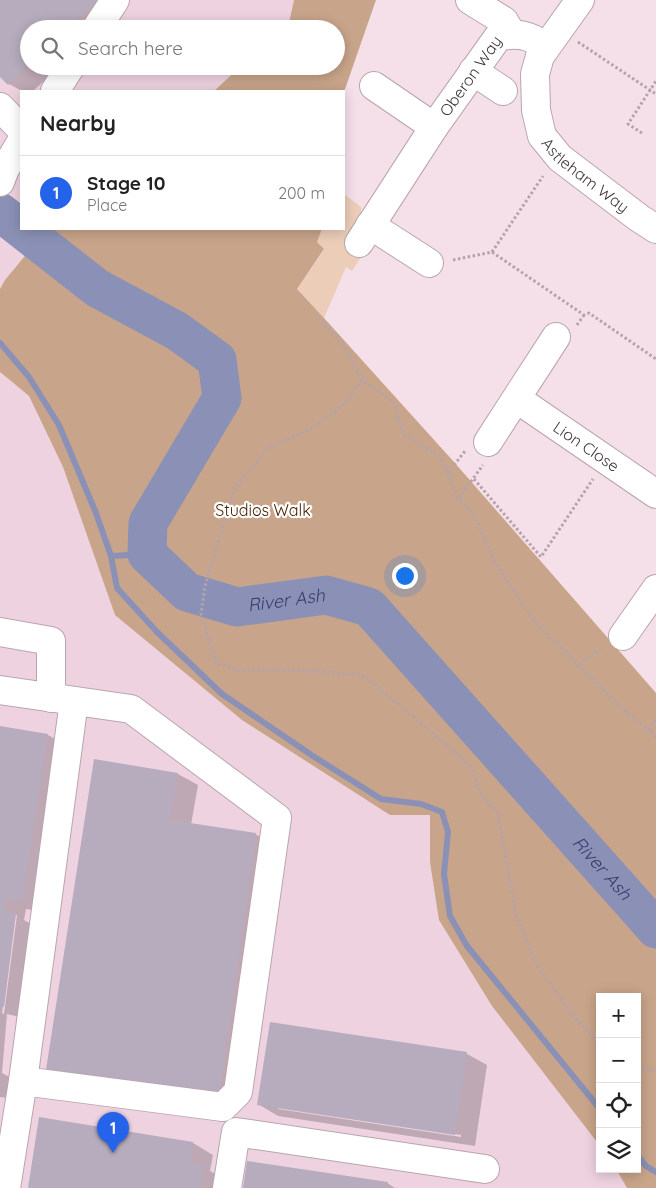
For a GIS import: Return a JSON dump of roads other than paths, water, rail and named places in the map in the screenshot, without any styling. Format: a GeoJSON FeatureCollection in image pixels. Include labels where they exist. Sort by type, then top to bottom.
{"type":"FeatureCollection","features":[{"type":"Feature","properties":{"kind":"street"},"geometry":{"type":"LineString","coordinates":[[102,20],[115,0]]}},
{"type":"Feature","properties":{"kind":"street","name":"Oberon Way"},"geometry":{"type":"LineString","coordinates":[[470,0],[504,21],[512,34]]}},
{"type":"Feature","properties":{"kind":"street","name":"Astleham Way"},"geometry":{"type":"LineString","coordinates":[[580,0],[540,56],[535,74],[536,110],[542,136],[557,154],[631,212],[656,229]]}},
{"type":"Feature","properties":{"kind":"street","name":"Oberon Way"},"geometry":{"type":"LineString","coordinates":[[429,263],[364,234],[434,127],[498,36],[512,34],[534,38],[553,38]]}},
{"type":"Feature","properties":{"kind":"street"},"geometry":{"type":"LineString","coordinates":[[473,71],[503,91]]}},
{"type":"Feature","properties":{"kind":"street"},"geometry":{"type":"LineString","coordinates":[[55,90],[65,75]]}},
{"type":"Feature","properties":{"kind":"street","name":"Oberon Way"},"geometry":{"type":"LineString","coordinates":[[374,86],[434,127]]}},
{"type":"Feature","properties":{"kind":"street"},"geometry":{"type":"LineString","coordinates":[[0,108],[20,128]]}},
{"type":"Feature","properties":{"kind":"street"},"geometry":{"type":"LineString","coordinates":[[2,176],[20,144]]}},
{"type":"Feature","properties":{"kind":"street"},"geometry":{"type":"LineString","coordinates":[[486,445],[556,337]]}},
{"type":"Feature","properties":{"kind":"street","name":"Lion Close"},"geometry":{"type":"LineString","coordinates":[[517,399],[656,494]]}},
{"type":"Feature","properties":{"kind":"street"},"geometry":{"type":"LineString","coordinates":[[623,636],[648,618],[656,589]]}},
{"type":"Feature","properties":{"kind":"street"},"geometry":{"type":"LineString","coordinates":[[0,632],[51,641],[62,699],[23,1081],[6,1188]]}},
{"type":"Feature","properties":{"kind":"street"},"geometry":{"type":"LineString","coordinates":[[0,690],[131,709],[278,818],[238,1092],[223,1107],[23,1081]]}},
{"type":"Feature","properties":{"kind":"street"},"geometry":{"type":"LineString","coordinates":[[227,1188],[236,1132],[486,1169]]}},
{"type":"Feature","properties":{"kind":"waterway","name":"River Ash"},"geometry":{"type":"LineString","coordinates":[[0,212],[20,228]]}},
{"type":"Feature","properties":{"kind":"waterway","name":"River Ash"},"geometry":{"type":"LineString","coordinates":[[23,230],[97,288],[177,331],[217,360],[222,398],[148,523],[147,554],[187,592],[237,607],[326,595],[369,607],[656,929]]}},
{"type":"Feature","properties":{"kind":"waterway"},"geometry":{"type":"LineString","coordinates":[[0,343],[29,377],[59,425],[96,513],[111,556],[117,588],[157,632],[222,694],[313,756],[381,799],[421,804],[442,812],[448,832],[444,874],[450,916],[467,946],[596,1104]]}},
{"type":"Feature","properties":{"kind":"waterway"},"geometry":{"type":"LineString","coordinates":[[111,556],[147,554]]}},
{"type":"Feature","properties":{"kind":"waterway"},"geometry":{"type":"LineString","coordinates":[[641,1160],[646,1166],[656,1172]]}},
{"type":"Feature","properties":{"kind":"place","name":"Stage 10"},"geometry":{"type":"Point","coordinates":[113,1153]}},
{"type":"Feature","properties":{"kind":"park label","name":"Studios Walk"},"geometry":{"type":"Point","coordinates":[263,510]}}]}
